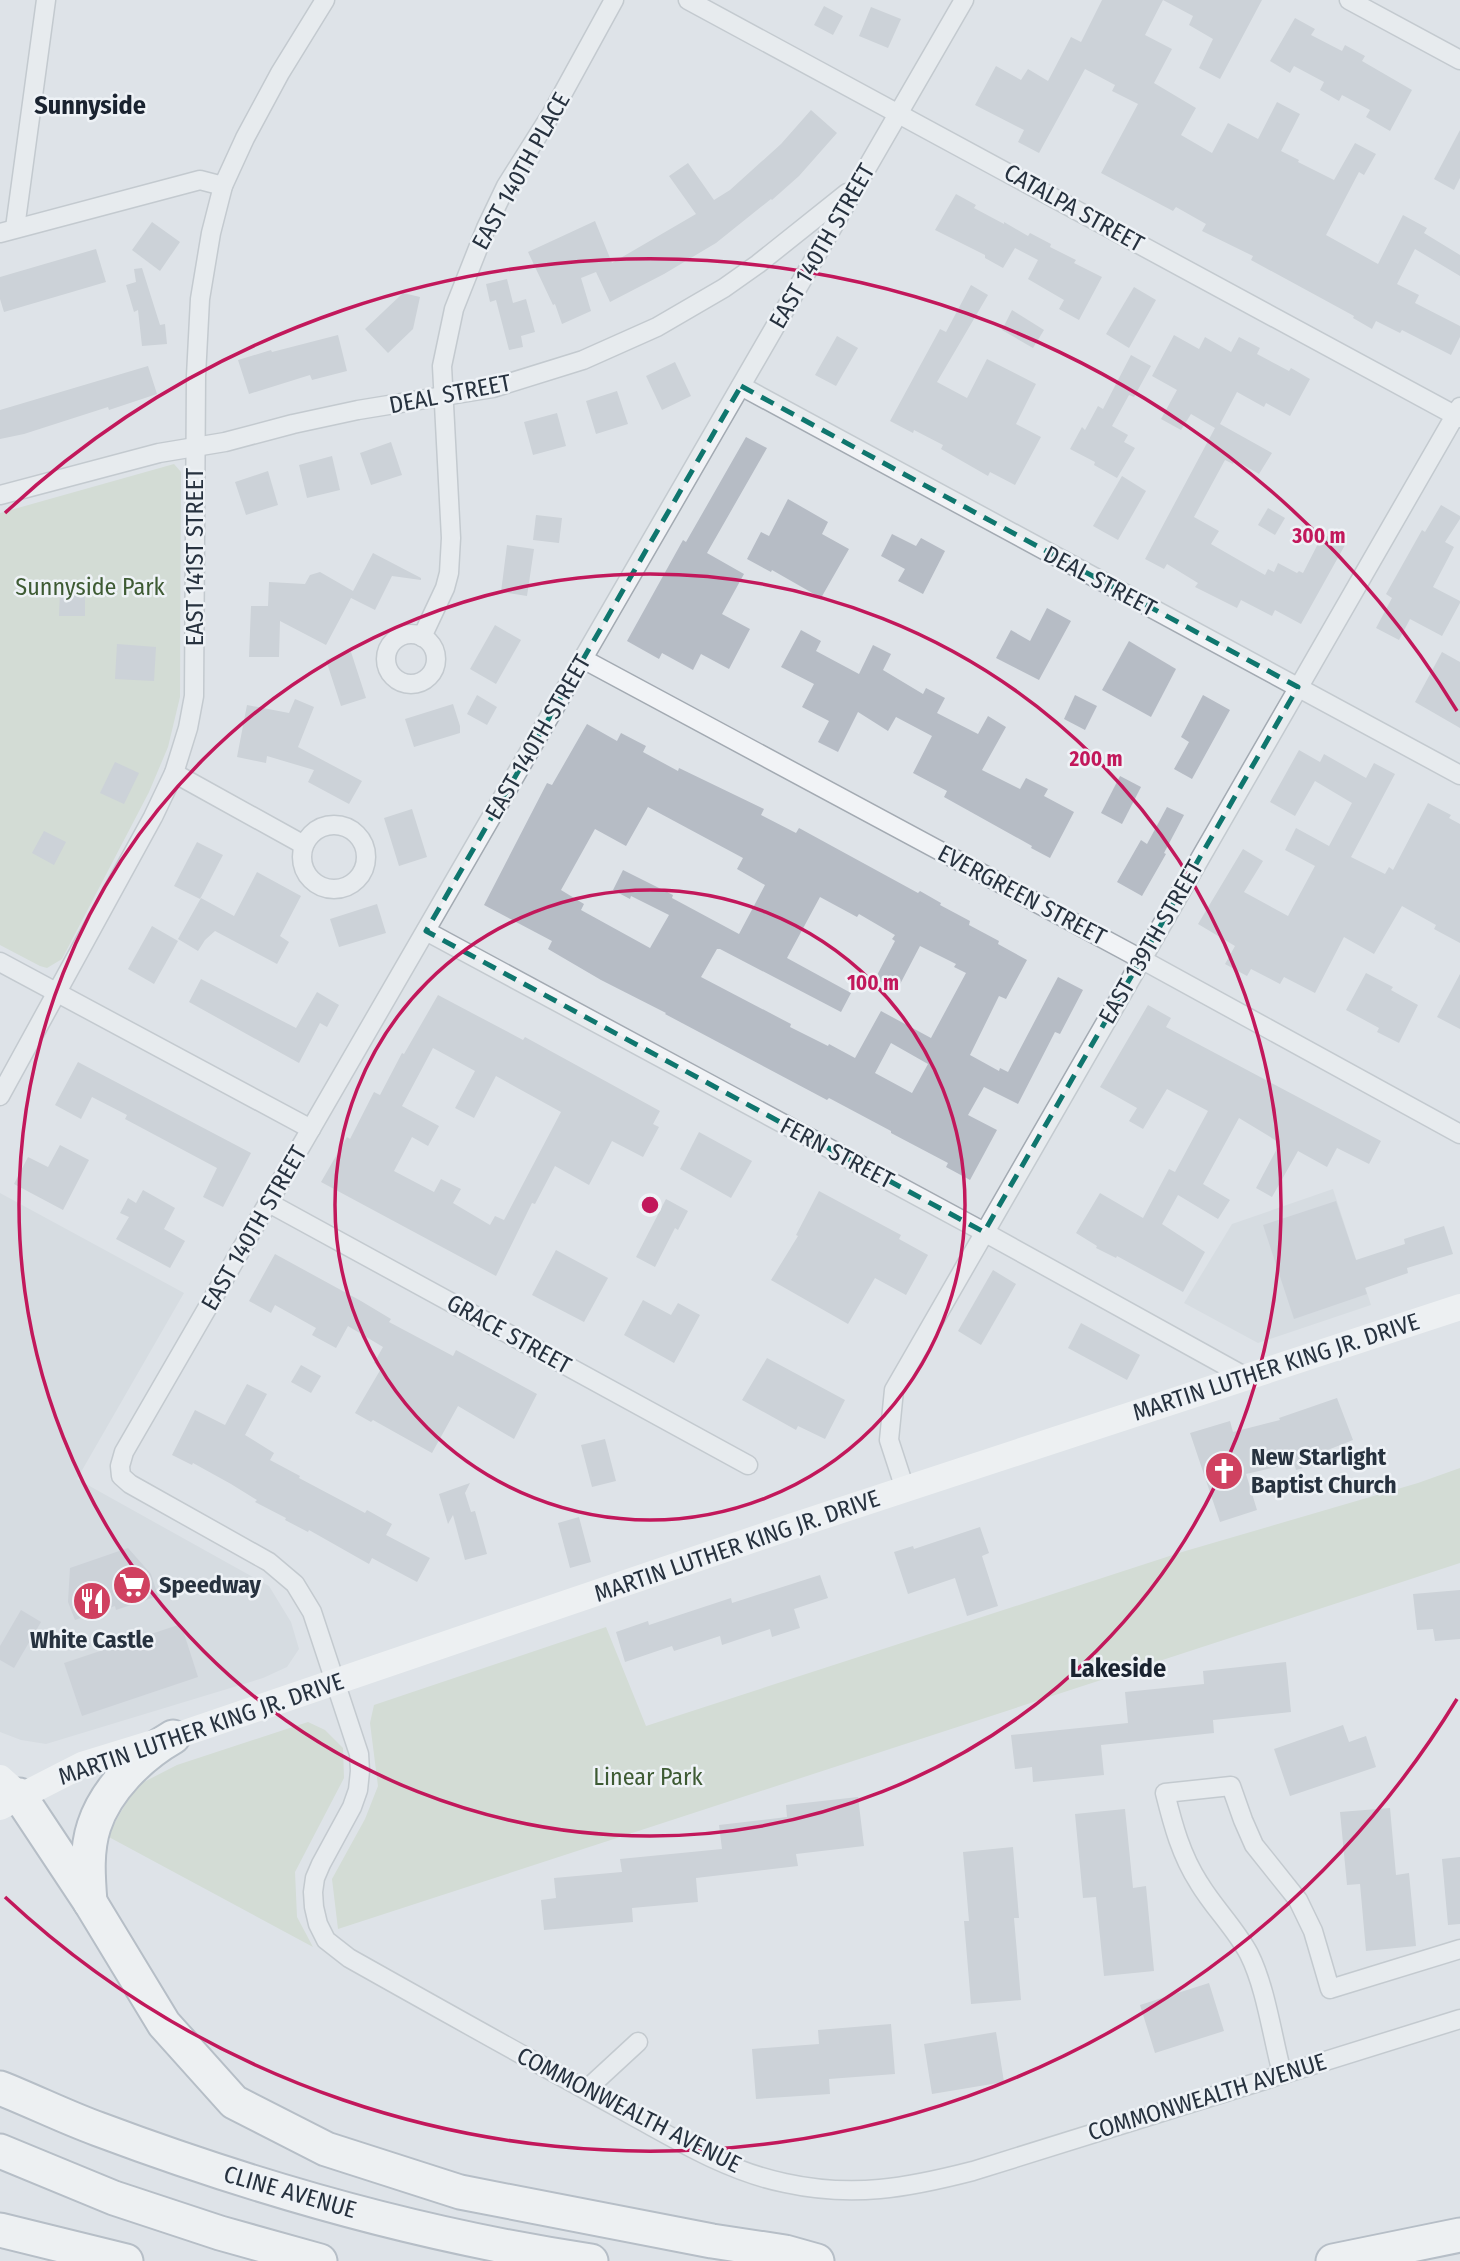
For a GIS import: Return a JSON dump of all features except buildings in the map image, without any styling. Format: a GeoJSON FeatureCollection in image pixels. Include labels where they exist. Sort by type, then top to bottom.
{"type":"FeatureCollection","features":[{"type":"Feature","properties":{"kind":"highway"},"geometry":{"type":"LineString","coordinates":[[90,1902],[90,1844],[101,1809],[113,1791],[143,1758],[173,1737]]}},
{"type":"Feature","properties":{"kind":"highway"},"geometry":{"type":"LineString","coordinates":[[5,1792],[90,1902],[164,2024],[234,2102],[326,2150],[460,2192],[712,2241],[785,2252],[817,2261]]}},
{"type":"Feature","properties":{"kind":"highway","name":"CLINE AVENUE"},"geometry":{"type":"LineString","coordinates":[[0,2088],[95,2128],[275,2190],[471,2239],[591,2261]]}},
{"type":"Feature","properties":{"kind":"highway"},"geometry":{"type":"LineString","coordinates":[[0,2151],[114,2197],[220,2233],[320,2261]]}},
{"type":"Feature","properties":{"kind":"highway"},"geometry":{"type":"LineString","coordinates":[[0,2230],[126,2261]]}},
{"type":"Feature","properties":{"kind":"highway"},"geometry":{"type":"LineString","coordinates":[[1333,2261],[1460,2235]]}},
{"type":"Feature","properties":{"kind":"main road","name":"MARTIN LUTHER KING JR. DRIVE"},"geometry":{"type":"LineString","coordinates":[[5,1792],[905,1489],[1460,1307]]}},
{"type":"Feature","properties":{"kind":"street"},"geometry":{"type":"LineString","coordinates":[[46,0],[7,231],[200,180],[223,186]]}},
{"type":"Feature","properties":{"kind":"street","name":"EAST 141ST STREET"},"geometry":{"type":"LineString","coordinates":[[0,1096],[153,817],[174,774],[188,728],[194,696],[196,376],[200,299],[211,233],[223,186],[245,138],[280,73],[325,0]]}},
{"type":"Feature","properties":{"kind":"street","name":"EAST 140TH PLACE"},"geometry":{"type":"LineString","coordinates":[[422,636],[445,589],[450,564],[442,366],[452,321],[469,267],[506,186],[552,113],[614,0]]}},
{"type":"Feature","properties":{"kind":"street","name":"CATALPA STREET"},"geometry":{"type":"LineString","coordinates":[[688,0],[1458,413]]}},
{"type":"Feature","properties":{"kind":"street","name":"EAST 140TH STREET"},"geometry":{"type":"LineString","coordinates":[[121,1476],[120,1466],[124,1452],[964,0]]}},
{"type":"Feature","properties":{"kind":"street"},"geometry":{"type":"LineString","coordinates":[[1349,0],[1460,60]]}},
{"type":"Feature","properties":{"kind":"street","name":"DEAL STREET"},"geometry":{"type":"LineString","coordinates":[[0,495],[159,453],[225,442],[358,410],[493,388],[583,360],[657,327],[724,288],[856,187]]}},
{"type":"Feature","properties":{"kind":"street","name":"DEAL STREET"},"geometry":{"type":"LineString","coordinates":[[741,386],[1460,775]]}},
{"type":"Feature","properties":{"kind":"street","name":"EAST 139TH STREET"},"geometry":{"type":"LineString","coordinates":[[905,1489],[889,1440],[894,1390],[1458,413]]}},
{"type":"Feature","properties":{"kind":"street","name":"EVERGREEN STREET"},"geometry":{"type":"LineString","coordinates":[[583,659],[1460,1134]]}},
{"type":"Feature","properties":{"kind":"street"},"geometry":{"type":"LineString","coordinates":[[174,774],[304,845]]}},
{"type":"Feature","properties":{"kind":"street","name":"FERN STREET"},"geometry":{"type":"LineString","coordinates":[[426,931],[984,1232],[1246,1377]]}},
{"type":"Feature","properties":{"kind":"street"},"geometry":{"type":"LineString","coordinates":[[0,962],[311,1129]]}},
{"type":"Feature","properties":{"kind":"street","name":"GRACE STREET"},"geometry":{"type":"LineString","coordinates":[[269,1203],[748,1465]]}},
{"type":"Feature","properties":{"kind":"street","name":"COMMONWEALTH AVENUE"},"geometry":{"type":"LineString","coordinates":[[121,1476],[130,1484],[253,1552],[283,1572],[300,1590],[312,1612],[354,1737],[360,1771],[358,1790],[352,1807],[315,1878],[314,1907],[326,1940],[349,1958],[586,2090],[706,2154],[746,2171],[784,2183],[840,2191],[904,2187],[973,2171],[1460,2019]]}},
{"type":"Feature","properties":{"kind":"street"},"geometry":{"type":"LineString","coordinates":[[1282,2073],[1258,1977],[1249,1955],[1186,1861],[1175,1834],[1166,1793],[1231,1786],[1254,1845],[1298,1900],[1313,1931],[1330,1989],[1460,1949]]}},
{"type":"Feature","properties":{"kind":"street"},"geometry":{"type":"LineString","coordinates":[[586,2090],[638,2042]]}},
{"type":"Feature","properties":{"kind":"highlighted area"},"geometry":{"type":"Polygon","coordinates":[[[741,386],[1298,687],[984,1232],[426,931],[741,386]]]}},
{"type":"Feature","properties":{"kind":"shaded area"},"geometry":{"type":"Polygon","coordinates":[[[1333,1189],[1371,1305],[1258,1343],[1184,1303],[1232,1224],[1333,1189]]]}},
{"type":"Feature","properties":{"kind":"shaded area"},"geometry":{"type":"Polygon","coordinates":[[[0,1193],[184,1293],[77,1479],[269,1586],[291,1622],[299,1649],[287,1667],[263,1678],[46,1744],[21,1740],[0,1732],[0,1193]]]}},
{"type":"Feature","properties":{"kind":"green space","name":"Sunnyside Park"},"geometry":{"type":"Polygon","coordinates":[[[174,464],[181,472],[180,697],[168,747],[149,792],[62,959],[47,968],[0,945],[0,513],[174,464]]]}},
{"type":"Feature","properties":{"kind":"green space","name":"Linear Park"},"geometry":{"type":"Polygon","coordinates":[[[1460,1468],[1460,1563],[338,1929],[332,1879],[365,1819],[378,1786],[370,1723],[374,1705],[606,1627],[646,1726],[1182,1552],[1418,1483],[1460,1468]]]}},
{"type":"Feature","properties":{"kind":"green space"},"geometry":{"type":"Polygon","coordinates":[[[308,1722],[325,1730],[343,1748],[344,1778],[295,1872],[297,1917],[313,1947],[107,1836],[136,1786],[177,1765],[308,1722]]]}},
{"type":"Feature","properties":{"kind":"place","name":"New Starlight Baptist Church"},"geometry":{"type":"Point","coordinates":[1224,1471]}},
{"type":"Feature","properties":{"kind":"place","name":"Speedway"},"geometry":{"type":"Point","coordinates":[132,1585]}},
{"type":"Feature","properties":{"kind":"place","name":"White Castle"},"geometry":{"type":"Point","coordinates":[92,1601]}},
{"type":"Feature","properties":{"kind":"district","name":"Sunnyside"},"geometry":{"type":"Point","coordinates":[90,105]}},
{"type":"Feature","properties":{"kind":"district","name":"Lakeside"},"geometry":{"type":"Point","coordinates":[1118,1668]}}]}
